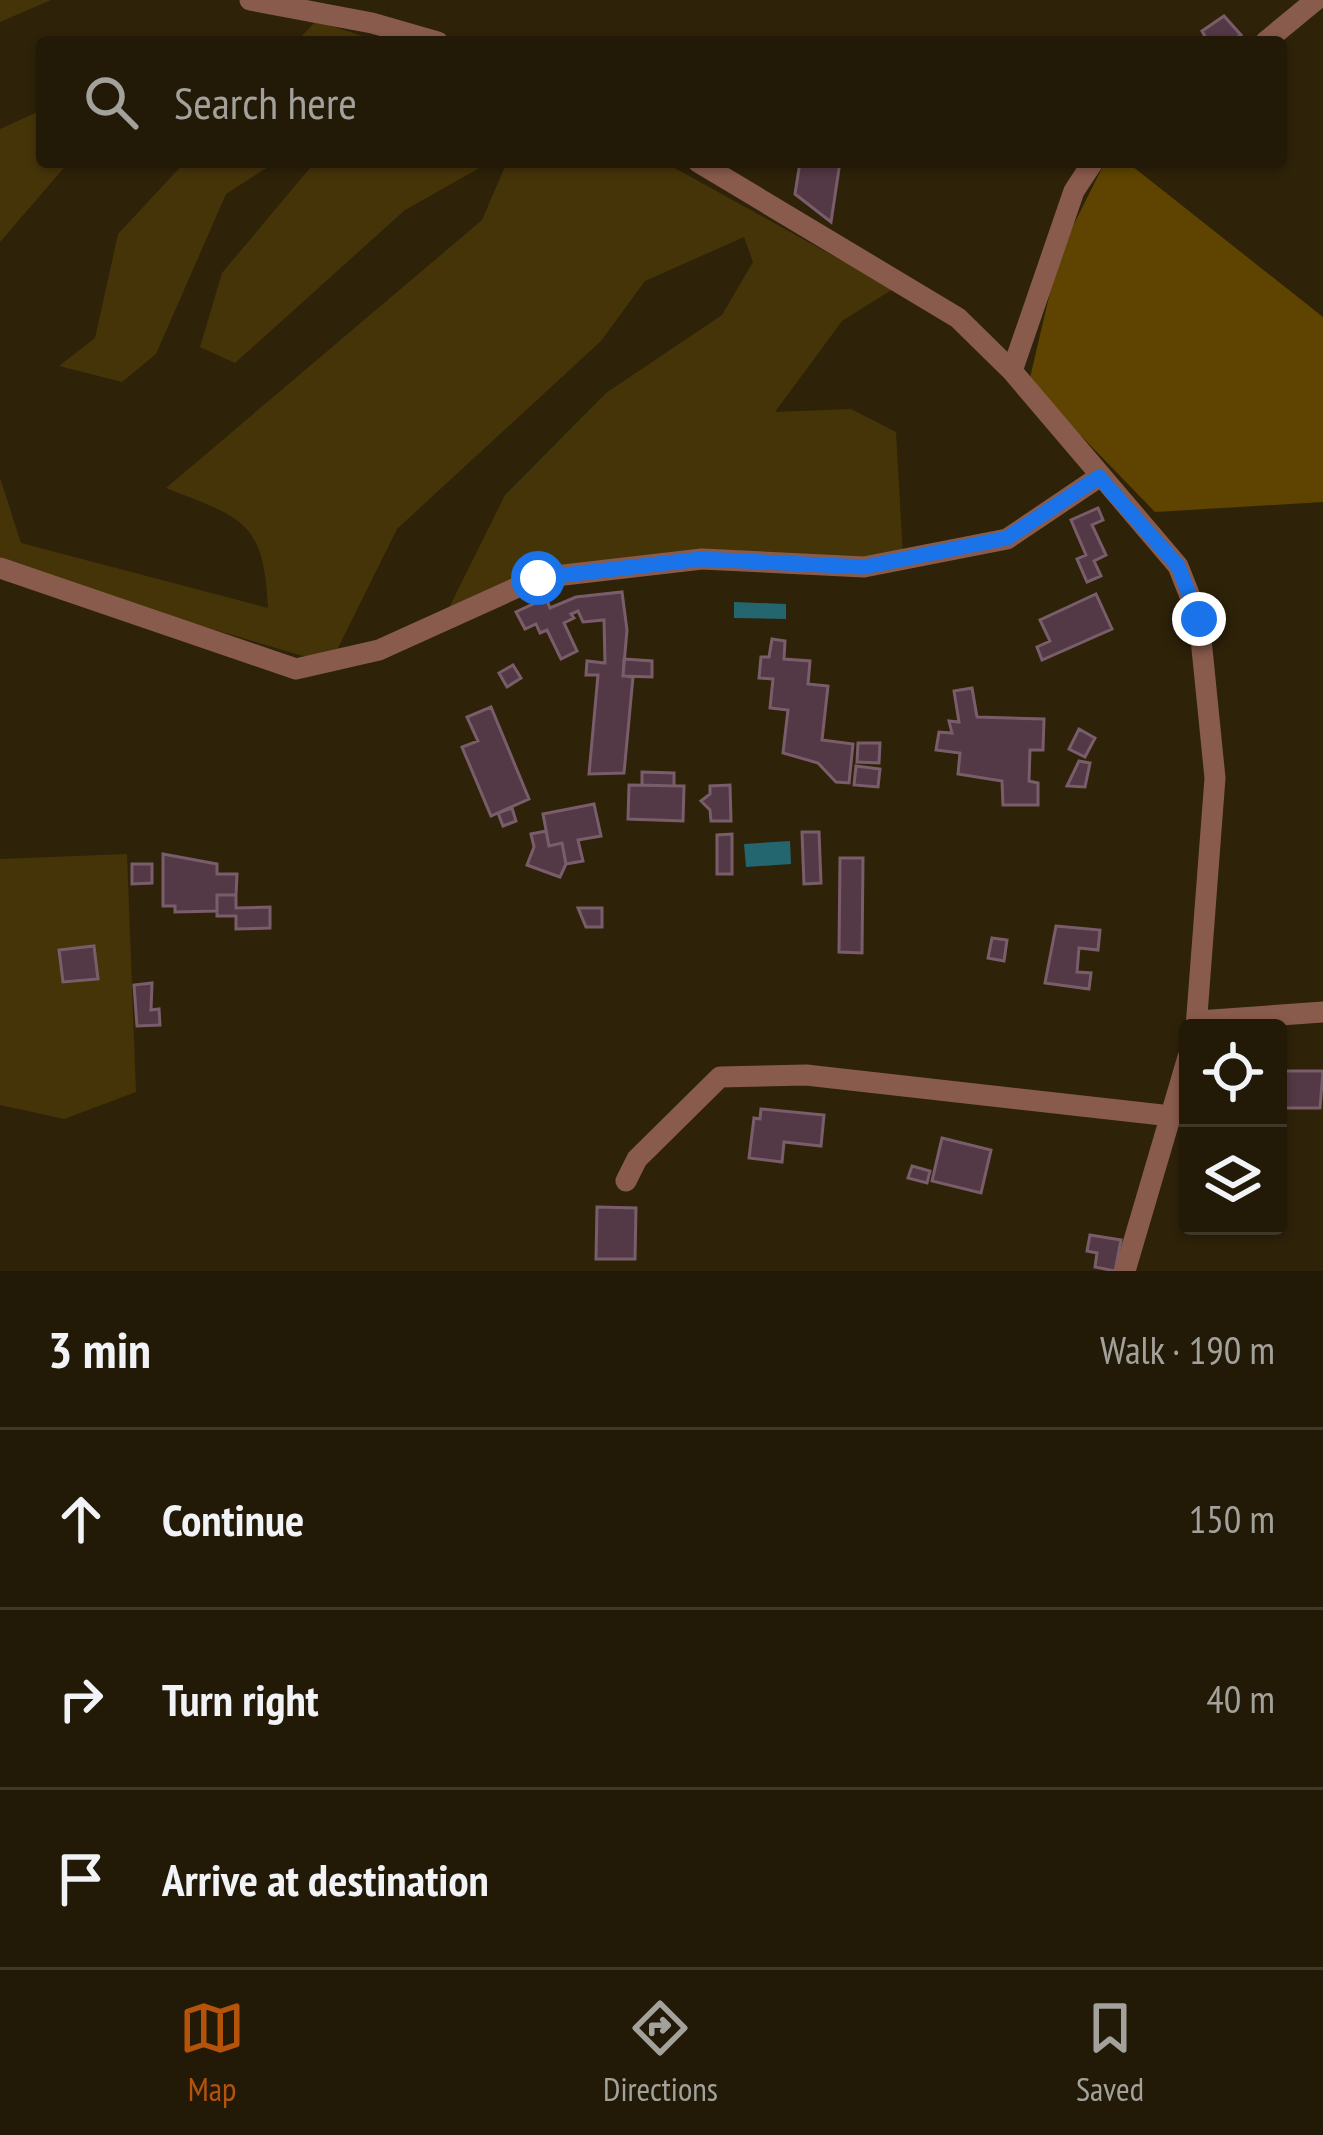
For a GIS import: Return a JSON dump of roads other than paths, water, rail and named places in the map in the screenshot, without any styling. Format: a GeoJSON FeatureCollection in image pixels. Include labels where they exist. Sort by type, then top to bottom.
{"type":"FeatureCollection","features":[{"type":"Feature","properties":{"kind":"street"},"geometry":{"type":"LineString","coordinates":[[250,0],[417,36]]}},
{"type":"Feature","properties":{"kind":"street"},"geometry":{"type":"LineString","coordinates":[[1272,36],[1316,0]]}},
{"type":"Feature","properties":{"kind":"street"},"geometry":{"type":"LineString","coordinates":[[708,168],[958,318],[1012,370],[1178,566],[1199,619],[1215,778],[1197,1019]]}},
{"type":"Feature","properties":{"kind":"street"},"geometry":{"type":"LineString","coordinates":[[1012,370],[1074,191],[1089,168]]}},
{"type":"Feature","properties":{"kind":"street"},"geometry":{"type":"LineString","coordinates":[[0,568],[296,669],[379,650],[538,578],[701,559],[864,567],[1007,538],[1099,477]]}},
{"type":"Feature","properties":{"kind":"street"},"geometry":{"type":"LineString","coordinates":[[1250,1019],[1323,1012]]}},
{"type":"Feature","properties":{"kind":"street"},"geometry":{"type":"LineString","coordinates":[[626,1181],[637,1159],[720,1077],[806,1075],[1171,1116]]}},
{"type":"Feature","properties":{"kind":"street"},"geometry":{"type":"LineString","coordinates":[[1125,1271],[1179,1088]]}},
{"type":"Feature","properties":{"kind":"water"},"geometry":{"type":"Polygon","coordinates":[[[734,602],[786,604],[786,619],[734,618],[734,602]]]}},
{"type":"Feature","properties":{"kind":"water"},"geometry":{"type":"Polygon","coordinates":[[[790,841],[791,864],[746,867],[744,844],[790,841]]]}}]}
